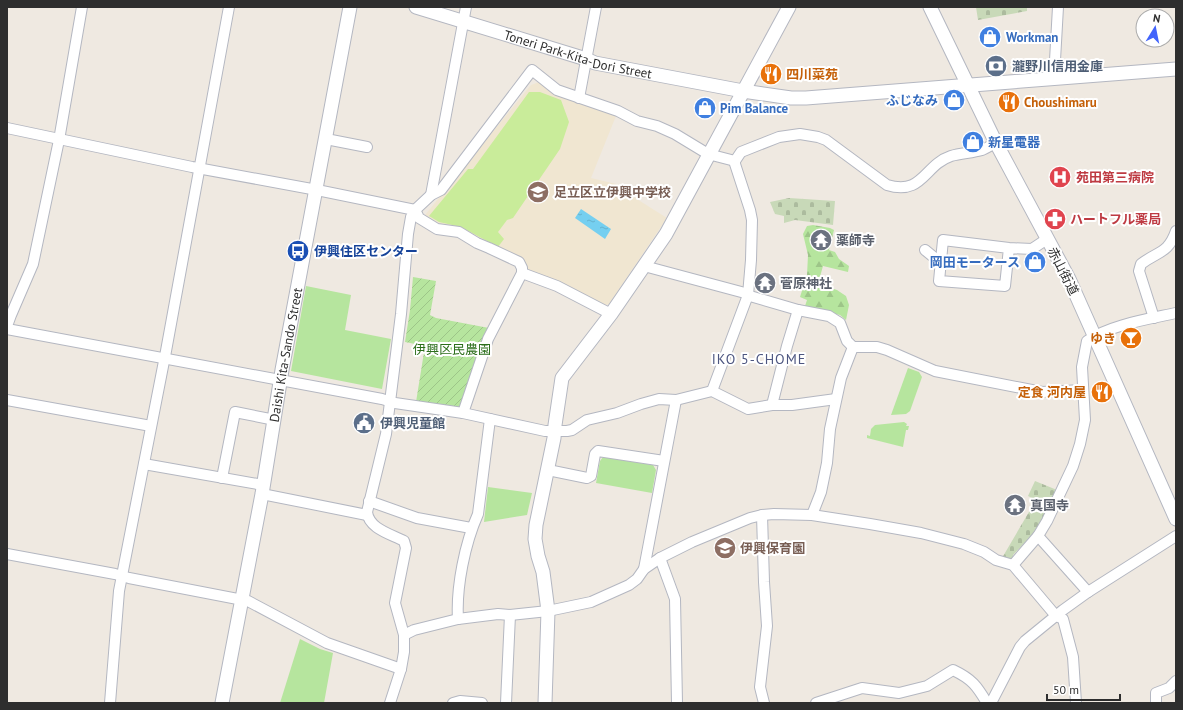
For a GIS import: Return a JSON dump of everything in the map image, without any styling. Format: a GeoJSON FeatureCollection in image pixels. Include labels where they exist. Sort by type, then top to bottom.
{"type":"FeatureCollection","features":[{"type":"Feature","properties":{"kind":"street"},"geometry":{"type":"LineString","coordinates":[[82,7],[59,140],[34,264],[11,315],[7,328],[395,403],[463,413],[545,431],[572,430],[587,420],[617,413],[641,404],[659,399],[676,400],[712,391],[748,409],[772,405],[792,405],[836,399]]}},
{"type":"Feature","properties":{"kind":"street"},"geometry":{"type":"LineString","coordinates":[[110,703],[119,591],[165,358],[229,7]]}},
{"type":"Feature","properties":{"kind":"street","name":"Daishi Kita-Sando Street"},"geometry":{"type":"LineString","coordinates":[[222,703],[350,7]]}},
{"type":"Feature","properties":{"kind":"street","name":"Toneri Park-Kita-Dori Street"},"geometry":{"type":"LineString","coordinates":[[416,7],[595,63],[743,91],[791,98],[1176,69]]}},
{"type":"Feature","properties":{"kind":"street"},"geometry":{"type":"LineString","coordinates":[[431,195],[466,7]]}},
{"type":"Feature","properties":{"kind":"street"},"geometry":{"type":"LineString","coordinates":[[579,98],[596,7]]}},
{"type":"Feature","properties":{"kind":"street"},"geometry":{"type":"LineString","coordinates":[[545,703],[548,611],[544,572],[538,556],[535,539],[536,525],[548,470],[562,378],[611,314],[666,234],[789,7]]}},
{"type":"Feature","properties":{"kind":"street","name":"赤山街道"},"geometry":{"type":"LineString","coordinates":[[930,7],[996,143],[1069,279],[1176,519]]}},
{"type":"Feature","properties":{"kind":"street"},"geometry":{"type":"LineString","coordinates":[[1054,78],[1058,7]]}},
{"type":"Feature","properties":{"kind":"street"},"geometry":{"type":"LineString","coordinates":[[390,703],[401,669],[404,652],[404,635],[395,603],[406,548],[404,541],[375,527],[367,515],[369,501],[386,434],[401,314],[408,234],[411,217],[415,210],[431,195],[441,190],[532,70],[557,90],[618,111],[637,121],[657,126],[676,134],[708,154],[735,161]]}},
{"type":"Feature","properties":{"kind":"street"},"geometry":{"type":"LineString","coordinates":[[7,128],[200,169],[317,190],[415,210]]}},
{"type":"Feature","properties":{"kind":"street"},"geometry":{"type":"LineString","coordinates":[[712,391],[748,295],[751,267],[752,220],[735,164],[735,161],[741,152],[779,137],[800,134],[818,137],[826,140],[887,185],[896,188],[906,188],[915,185],[940,162],[951,156],[982,150],[996,143]]}},
{"type":"Feature","properties":{"kind":"street"},"geometry":{"type":"LineString","coordinates":[[326,139],[367,147]]}},
{"type":"Feature","properties":{"kind":"street"},"geometry":{"type":"LineString","coordinates":[[415,210],[419,218],[437,229],[460,232],[477,244],[519,262],[522,268],[522,273],[488,339],[463,413]]}},
{"type":"Feature","properties":{"kind":"street"},"geometry":{"type":"LineString","coordinates":[[1154,318],[1139,271],[1141,264],[1167,248],[1176,231]]}},
{"type":"Feature","properties":{"kind":"street"},"geometry":{"type":"LineString","coordinates":[[1009,248],[1005,286],[939,280],[943,240],[1009,248],[1032,248],[1047,239]]}},
{"type":"Feature","properties":{"kind":"street"},"geometry":{"type":"LineString","coordinates":[[925,250],[941,263]]}},
{"type":"Feature","properties":{"kind":"street"},"geometry":{"type":"LineString","coordinates":[[644,266],[746,293],[748,295],[798,310],[829,316],[840,324],[847,341],[853,347],[877,347],[935,371],[1042,392],[1083,390]]}},
{"type":"Feature","properties":{"kind":"street"},"geometry":{"type":"LineString","coordinates":[[522,273],[557,286],[611,314]]}},
{"type":"Feature","properties":{"kind":"street"},"geometry":{"type":"LineString","coordinates":[[772,405],[798,310]]}},
{"type":"Feature","properties":{"kind":"street"},"geometry":{"type":"LineString","coordinates":[[1012,565],[1038,536],[1047,521],[1073,466],[1080,444],[1084,420],[1082,367],[1087,341],[1103,332],[1176,313]]}},
{"type":"Feature","properties":{"kind":"street"},"geometry":{"type":"LineString","coordinates":[[812,516],[821,492],[836,399],[841,378],[853,347]]}},
{"type":"Feature","properties":{"kind":"street"},"geometry":{"type":"LineString","coordinates":[[7,400],[151,426]]}},
{"type":"Feature","properties":{"kind":"street"},"geometry":{"type":"LineString","coordinates":[[644,569],[676,400]]}},
{"type":"Feature","properties":{"kind":"street"},"geometry":{"type":"LineString","coordinates":[[222,478],[235,412],[275,420]]}},
{"type":"Feature","properties":{"kind":"street"},"geometry":{"type":"LineString","coordinates":[[458,619],[457,608],[462,565],[471,528],[478,514],[490,419]]}},
{"type":"Feature","properties":{"kind":"street"},"geometry":{"type":"LineString","coordinates":[[548,470],[587,478],[591,476],[595,454],[598,451],[664,461]]}},
{"type":"Feature","properties":{"kind":"street"},"geometry":{"type":"LineString","coordinates":[[144,464],[222,478],[262,490],[367,515]]}},
{"type":"Feature","properties":{"kind":"street"},"geometry":{"type":"LineString","coordinates":[[369,501],[417,518],[471,528]]}},
{"type":"Feature","properties":{"kind":"street"},"geometry":{"type":"LineString","coordinates":[[404,635],[414,630],[458,619],[498,614],[510,615],[548,611],[591,602],[629,586],[637,579],[644,569],[660,558],[692,542],[750,518],[774,514],[812,516],[870,524],[948,539],[984,552],[1000,562],[1012,565],[1056,616],[1063,619],[1073,657],[1076,703]]}},
{"type":"Feature","properties":{"kind":"street"},"geometry":{"type":"LineString","coordinates":[[762,515],[767,626],[760,687],[764,703]]}},
{"type":"Feature","properties":{"kind":"street"},"geometry":{"type":"LineString","coordinates":[[1038,536],[1088,592]]}},
{"type":"Feature","properties":{"kind":"street"},"geometry":{"type":"LineString","coordinates":[[991,703],[1020,647],[1025,641],[1088,592],[1176,536]]}},
{"type":"Feature","properties":{"kind":"street"},"geometry":{"type":"LineString","coordinates":[[7,554],[242,599],[327,643],[401,669]]}},
{"type":"Feature","properties":{"kind":"street"},"geometry":{"type":"LineString","coordinates":[[660,558],[675,599],[677,703]]}},
{"type":"Feature","properties":{"kind":"street"},"geometry":{"type":"LineString","coordinates":[[506,703],[510,615]]}},
{"type":"Feature","properties":{"kind":"street"},"geometry":{"type":"LineString","coordinates":[[816,703],[862,688],[899,693],[927,686],[953,670],[965,676],[976,686],[987,703]]}},
{"type":"Feature","properties":{"kind":"street"},"geometry":{"type":"LineString","coordinates":[[1156,703],[1156,693],[1169,688],[1176,681]]}},
{"type":"Feature","properties":{"kind":"street"},"geometry":{"type":"LineString","coordinates":[[453,703],[460,701],[482,703]]}},
{"type":"Feature","properties":{"kind":"shaded area","name":"足立区立伊興中学校"},"geometry":{"type":"Polygon","coordinates":[[[539,82],[555,94],[616,116],[591,178],[633,188],[632,196],[667,218],[609,304],[606,305],[527,269],[521,260],[439,226],[426,219],[425,215],[531,85],[539,82]]]}},
{"type":"Feature","properties":{"kind":"green space"},"geometry":{"type":"Polygon","coordinates":[[[976,7],[1027,7],[1027,11],[978,20],[976,7]]]}},
{"type":"Feature","properties":{"kind":"green space"},"geometry":{"type":"Polygon","coordinates":[[[529,92],[540,92],[561,100],[569,122],[560,149],[513,218],[507,220],[498,232],[504,239],[498,247],[461,227],[439,222],[429,216],[468,169],[473,169],[529,92]]]}},
{"type":"Feature","properties":{"kind":"green space"},"geometry":{"type":"Polygon","coordinates":[[[789,198],[835,201],[833,225],[795,220],[784,223],[784,216],[775,214],[770,202],[789,198]]]}},
{"type":"Feature","properties":{"kind":"green space"},"geometry":{"type":"Polygon","coordinates":[[[813,225],[834,230],[829,250],[835,252],[839,259],[849,266],[848,272],[823,266],[818,284],[837,290],[846,296],[849,305],[846,320],[840,315],[805,306],[807,300],[800,297],[807,275],[808,255],[803,234],[807,226],[813,225]]]}},
{"type":"Feature","properties":{"kind":"green space","name":"伊興区民農園"},"geometry":{"type":"Polygon","coordinates":[[[413,277],[436,281],[430,315],[436,318],[489,328],[461,407],[448,407],[416,402],[425,346],[405,342],[413,277]]]}},
{"type":"Feature","properties":{"kind":"green space"},"geometry":{"type":"Polygon","coordinates":[[[306,286],[351,295],[345,330],[391,339],[382,389],[291,371],[306,286]]]}},
{"type":"Feature","properties":{"kind":"green space"},"geometry":{"type":"Polygon","coordinates":[[[908,368],[919,372],[922,377],[910,411],[906,414],[891,415],[908,368]]]}},
{"type":"Feature","properties":{"kind":"green space"},"geometry":{"type":"Polygon","coordinates":[[[904,422],[907,424],[906,426],[909,426],[908,430],[906,430],[903,447],[867,438],[867,435],[870,436],[871,429],[875,425],[904,422]]]}},
{"type":"Feature","properties":{"kind":"green space"},"geometry":{"type":"Polygon","coordinates":[[[603,457],[653,465],[656,470],[652,493],[596,483],[600,461],[603,457]]]}},
{"type":"Feature","properties":{"kind":"green space"},"geometry":{"type":"Polygon","coordinates":[[[1035,481],[1057,490],[1036,531],[1013,555],[1013,560],[1002,558],[1036,500],[1028,496],[1035,481]]]}},
{"type":"Feature","properties":{"kind":"green space"},"geometry":{"type":"Polygon","coordinates":[[[488,487],[532,493],[527,515],[484,522],[488,487]]]}},
{"type":"Feature","properties":{"kind":"green space"},"geometry":{"type":"Polygon","coordinates":[[[300,639],[320,649],[333,653],[324,703],[280,703],[300,639]]]}},
{"type":"Feature","properties":{"kind":"water"},"geometry":{"type":"Polygon","coordinates":[[[581,209],[611,229],[605,239],[575,218],[581,209]]]}},
{"type":"Feature","properties":{"kind":"place","name":"Workman"},"geometry":{"type":"Point","coordinates":[990,37]}},
{"type":"Feature","properties":{"kind":"place","name":"瀧野川信用金庫"},"geometry":{"type":"Point","coordinates":[996,66]}},
{"type":"Feature","properties":{"kind":"place","name":"四川菜苑"},"geometry":{"type":"Point","coordinates":[771,74]}},
{"type":"Feature","properties":{"kind":"place","name":"ふじなみ"},"geometry":{"type":"Point","coordinates":[954,100]}},
{"type":"Feature","properties":{"kind":"place","name":"Choushimaru"},"geometry":{"type":"Point","coordinates":[1009,102]}},
{"type":"Feature","properties":{"kind":"place","name":"Pim Balance"},"geometry":{"type":"Point","coordinates":[705,108]}},
{"type":"Feature","properties":{"kind":"place","name":"新星電器"},"geometry":{"type":"Point","coordinates":[973,142]}},
{"type":"Feature","properties":{"kind":"place","name":"苑田第三病院"},"geometry":{"type":"Point","coordinates":[1060,177]}},
{"type":"Feature","properties":{"kind":"place","name":"足立区立伊興中学校"},"geometry":{"type":"Point","coordinates":[538,192]}},
{"type":"Feature","properties":{"kind":"place","name":"ハートフル薬局"},"geometry":{"type":"Point","coordinates":[1055,219]}},
{"type":"Feature","properties":{"kind":"place","name":"薬師寺"},"geometry":{"type":"Point","coordinates":[821,240]}},
{"type":"Feature","properties":{"kind":"place","name":"伊興住区センター"},"geometry":{"type":"Point","coordinates":[298,251]}},
{"type":"Feature","properties":{"kind":"place","name":"岡田モータース"},"geometry":{"type":"Point","coordinates":[1035,262]}},
{"type":"Feature","properties":{"kind":"place","name":"菅原神社"},"geometry":{"type":"Point","coordinates":[765,283]}},
{"type":"Feature","properties":{"kind":"place","name":"ゆき"},"geometry":{"type":"Point","coordinates":[1131,338]}},
{"type":"Feature","properties":{"kind":"place","name":"定食 河内屋"},"geometry":{"type":"Point","coordinates":[1102,392]}},
{"type":"Feature","properties":{"kind":"place","name":"伊興児童館"},"geometry":{"type":"Point","coordinates":[364,423]}},
{"type":"Feature","properties":{"kind":"place","name":"真国寺"},"geometry":{"type":"Point","coordinates":[1015,505]}},
{"type":"Feature","properties":{"kind":"place","name":"伊興保育園"},"geometry":{"type":"Point","coordinates":[725,548]}},
{"type":"Feature","properties":{"kind":"district","name":"IKO 5-CHOME"},"geometry":{"type":"Point","coordinates":[759,359]}}]}
